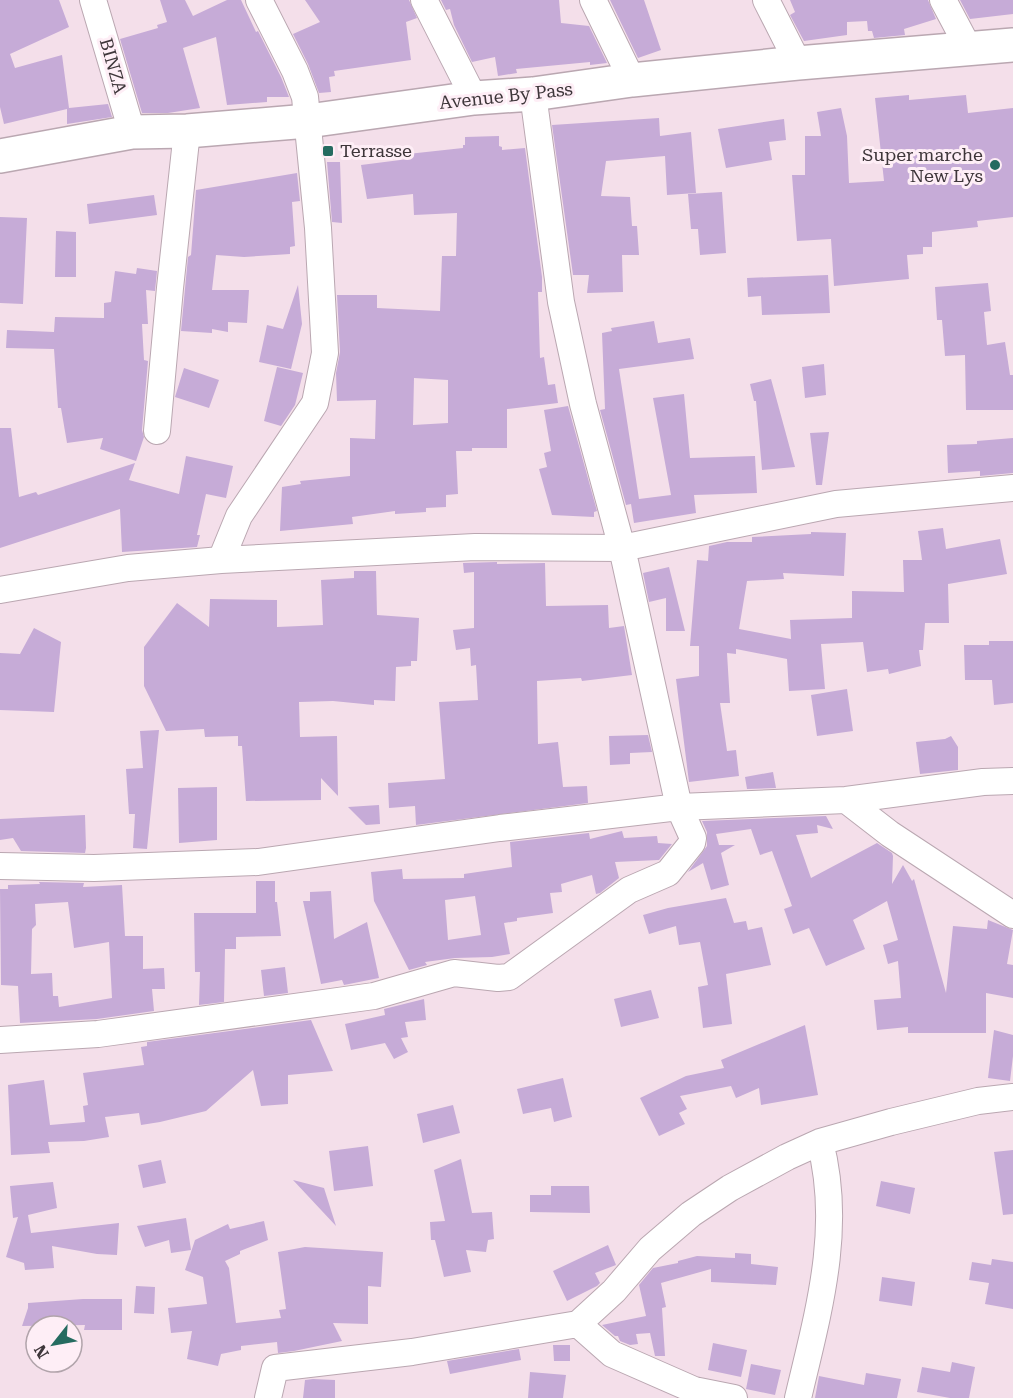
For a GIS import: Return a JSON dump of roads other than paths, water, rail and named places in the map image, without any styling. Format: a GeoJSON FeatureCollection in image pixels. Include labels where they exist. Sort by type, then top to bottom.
{"type":"FeatureCollection","features":[{"type":"Feature","properties":{"kind":"highway","name":"Avenue By Pass"},"geometry":{"type":"LineString","coordinates":[[0,156],[132,132],[187,131],[308,121],[474,98],[533,94],[632,80],[1013,45]]}},
{"type":"Feature","properties":{"kind":"street","name":"BINZA"},"geometry":{"type":"LineString","coordinates":[[93,0],[132,132]]}},
{"type":"Feature","properties":{"kind":"street"},"geometry":{"type":"LineString","coordinates":[[221,560],[238,516],[315,403],[325,353],[318,228],[305,97],[295,71],[259,0]]}},
{"type":"Feature","properties":{"kind":"street"},"geometry":{"type":"LineString","coordinates":[[424,0],[474,98]]}},
{"type":"Feature","properties":{"kind":"street"},"geometry":{"type":"LineString","coordinates":[[593,0],[632,80]]}},
{"type":"Feature","properties":{"kind":"street"},"geometry":{"type":"LineString","coordinates":[[766,0],[798,63]]}},
{"type":"Feature","properties":{"kind":"street"},"geometry":{"type":"LineString","coordinates":[[943,0],[969,49]]}},
{"type":"Feature","properties":{"kind":"street"},"geometry":{"type":"LineString","coordinates":[[0,1040],[98,1034],[374,996],[454,973],[509,977],[629,890],[668,873],[692,843],[693,838],[679,807],[622,548],[582,404],[561,302],[533,94]]}},
{"type":"Feature","properties":{"kind":"street"},"geometry":{"type":"LineString","coordinates":[[157,431],[187,131]]}},
{"type":"Feature","properties":{"kind":"street"},"geometry":{"type":"LineString","coordinates":[[0,590],[128,568],[221,560],[475,547],[622,548],[836,504],[1013,488]]}},
{"type":"Feature","properties":{"kind":"street"},"geometry":{"type":"LineString","coordinates":[[0,866],[94,868],[258,862],[500,828],[679,807],[846,800],[1013,781]]}},
{"type":"Feature","properties":{"kind":"street"},"geometry":{"type":"LineString","coordinates":[[846,800],[890,834],[1013,915]]}},
{"type":"Feature","properties":{"kind":"street"},"geometry":{"type":"LineString","coordinates":[[268,1398],[275,1368],[412,1352],[578,1324],[614,1290],[650,1249],[691,1214],[730,1188],[820,1142],[978,1101],[1013,1097]]}},
{"type":"Feature","properties":{"kind":"street"},"geometry":{"type":"LineString","coordinates":[[798,1398],[828,1257],[830,1197],[828,1170],[820,1142]]}},
{"type":"Feature","properties":{"kind":"street"},"geometry":{"type":"LineString","coordinates":[[578,1324],[612,1354],[664,1388],[694,1390],[734,1398]]}},
{"type":"Feature","properties":{"kind":"place","name":"Terrasse"},"geometry":{"type":"Point","coordinates":[328,151]}},
{"type":"Feature","properties":{"kind":"place","name":"Super marche New Lys"},"geometry":{"type":"Point","coordinates":[995,165]}}]}
